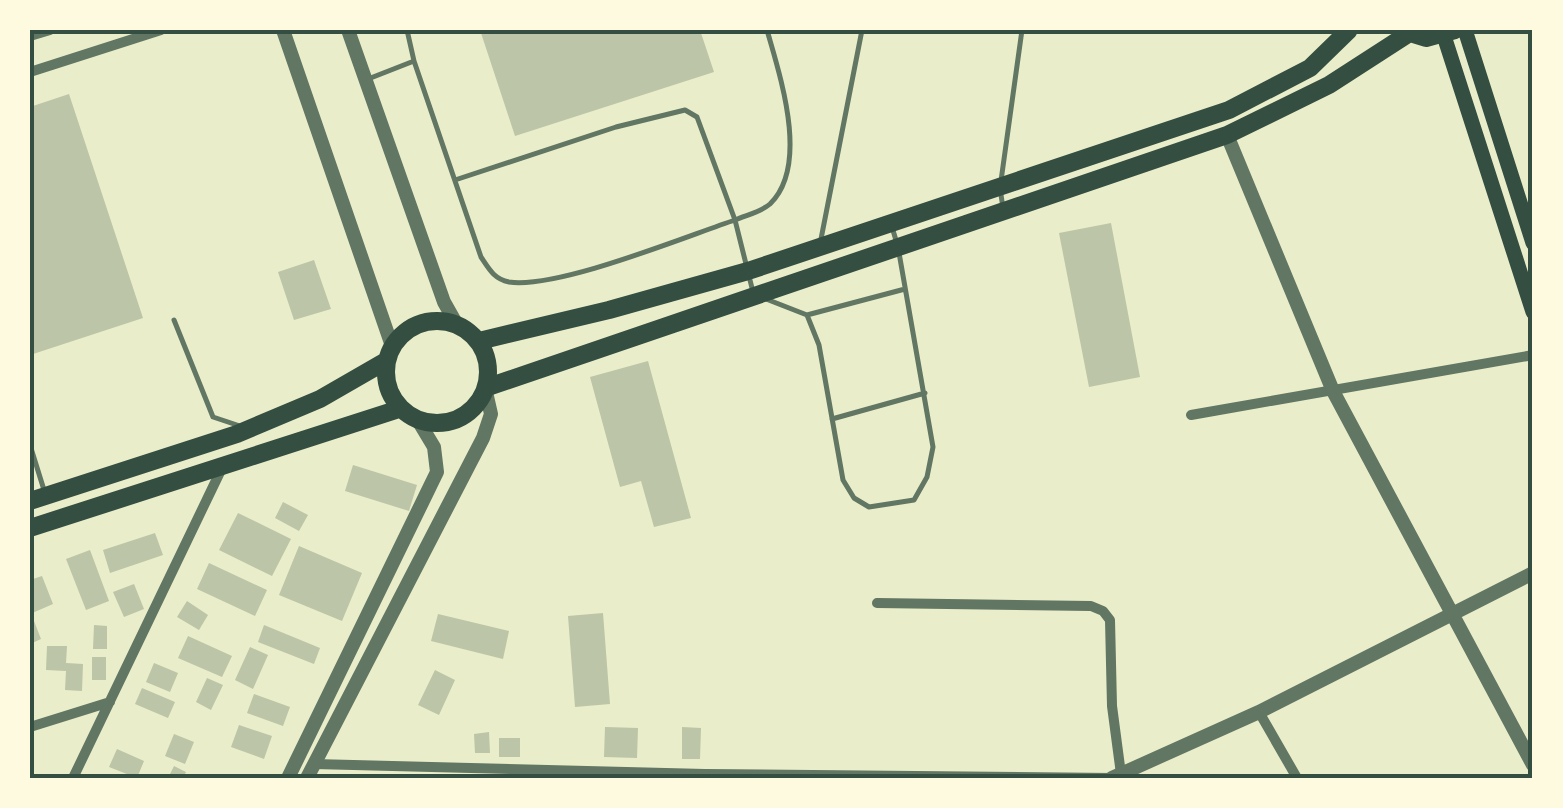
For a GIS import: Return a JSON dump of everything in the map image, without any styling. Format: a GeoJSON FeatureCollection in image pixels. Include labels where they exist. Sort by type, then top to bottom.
{"type":"FeatureCollection","features":[{"type":"Feature","properties":{"kind":"main road"},"geometry":{"type":"LineString","coordinates":[[479,341],[748,271],[1229,110],[1310,68],[1350,30]]}},
{"type":"Feature","properties":{"kind":"main road"},"geometry":{"type":"LineString","coordinates":[[1465,30],[1526,194],[1533,243]]}},
{"type":"Feature","properties":{"kind":"main road"},"geometry":{"type":"LineString","coordinates":[[389,354],[386,387],[399,409],[419,422],[453,420],[487,389],[1227,135],[1328,85],[1404,32],[1426,38],[1449,33],[1533,312]]}},
{"type":"Feature","properties":{"kind":"main road"},"geometry":{"type":"LineString","coordinates":[[969,199],[975,221]]}},
{"type":"Feature","properties":{"kind":"main road"},"geometry":{"type":"LineString","coordinates":[[38,499],[250,429],[320,399],[389,354],[410,329],[433,321],[457,325],[479,341],[489,363],[487,389]]}},
{"type":"Feature","properties":{"kind":"main road"},"geometry":{"type":"LineString","coordinates":[[30,528],[399,409]]}},
{"type":"Feature","properties":{"kind":"street"},"geometry":{"type":"LineString","coordinates":[[30,36],[50,30]]}},
{"type":"Feature","properties":{"kind":"street"},"geometry":{"type":"LineString","coordinates":[[30,72],[160,30]]}},
{"type":"Feature","properties":{"kind":"street"},"geometry":{"type":"LineString","coordinates":[[284,30],[285,43],[389,354]]}},
{"type":"Feature","properties":{"kind":"street"},"geometry":{"type":"LineString","coordinates":[[348,30],[444,302],[457,325]]}},
{"type":"Feature","properties":{"kind":"street"},"geometry":{"type":"LineString","coordinates":[[1227,135],[1333,391],[1533,765]]}},
{"type":"Feature","properties":{"kind":"street"},"geometry":{"type":"LineString","coordinates":[[1190,415],[1533,355]]}},
{"type":"Feature","properties":{"kind":"street"},"geometry":{"type":"LineString","coordinates":[[487,389],[491,414],[483,438],[310,771],[1116,777],[1258,712],[1533,573]]}},
{"type":"Feature","properties":{"kind":"street"},"geometry":{"type":"LineString","coordinates":[[288,778],[436,472],[434,447],[419,422]]}},
{"type":"Feature","properties":{"kind":"street"},"geometry":{"type":"LineString","coordinates":[[73,778],[222,468]]}},
{"type":"Feature","properties":{"kind":"street"},"geometry":{"type":"LineString","coordinates":[[877,603],[1091,606],[1103,611],[1110,620],[1116,777]]}},
{"type":"Feature","properties":{"kind":"street"},"geometry":{"type":"LineString","coordinates":[[30,727],[110,702]]}},
{"type":"Feature","properties":{"kind":"street"},"geometry":{"type":"LineString","coordinates":[[1258,712],[1297,778]]}},
{"type":"Feature","properties":{"kind":"lane"},"geometry":{"type":"LineString","coordinates":[[407,30],[481,257],[495,277],[511,282],[559,278],[767,207],[781,191],[790,166],[787,114],[767,30]]}},
{"type":"Feature","properties":{"kind":"lane"},"geometry":{"type":"LineString","coordinates":[[823,272],[820,247],[862,30]]}},
{"type":"Feature","properties":{"kind":"lane"},"geometry":{"type":"LineString","coordinates":[[1004,211],[1000,188],[1022,30]]}},
{"type":"Feature","properties":{"kind":"lane"},"geometry":{"type":"LineString","coordinates":[[365,80],[414,61]]}},
{"type":"Feature","properties":{"kind":"lane"},"geometry":{"type":"LineString","coordinates":[[455,180],[616,127],[684,110],[696,118],[734,220],[754,295],[807,315],[905,289]]}},
{"type":"Feature","properties":{"kind":"lane"},"geometry":{"type":"LineString","coordinates":[[807,315],[819,345],[843,480],[854,498],[869,508],[914,500],[927,477],[933,447],[891,224]]}},
{"type":"Feature","properties":{"kind":"lane"},"geometry":{"type":"LineString","coordinates":[[174,320],[214,416],[250,429]]}},
{"type":"Feature","properties":{"kind":"lane"},"geometry":{"type":"LineString","coordinates":[[832,419],[925,393]]}},
{"type":"Feature","properties":{"kind":"lane"},"geometry":{"type":"LineString","coordinates":[[30,445],[38,499]]}},
{"type":"Feature","properties":{"kind":"building"},"geometry":{"type":"Polygon","coordinates":[[[480,30],[700,30],[714,72],[515,136],[480,30]]]}},
{"type":"Feature","properties":{"kind":"building"},"geometry":{"type":"Polygon","coordinates":[[[69,94],[143,318],[30,355],[30,107],[69,94]]]}},
{"type":"Feature","properties":{"kind":"building"},"geometry":{"type":"Polygon","coordinates":[[[1111,223],[1140,377],[1089,387],[1059,233],[1111,223]]]}},
{"type":"Feature","properties":{"kind":"building"},"geometry":{"type":"Polygon","coordinates":[[[314,260],[331,309],[294,320],[278,272],[314,260]]]}},
{"type":"Feature","properties":{"kind":"building"},"geometry":{"type":"Polygon","coordinates":[[[648,361],[691,518],[654,527],[641,481],[620,487],[590,377],[648,361]]]}},
{"type":"Feature","properties":{"kind":"building"},"geometry":{"type":"Polygon","coordinates":[[[353,465],[417,485],[409,511],[345,491],[353,465]]]}},
{"type":"Feature","properties":{"kind":"building"},"geometry":{"type":"Polygon","coordinates":[[[283,502],[308,515],[299,531],[275,518],[283,502]]]}},
{"type":"Feature","properties":{"kind":"building"},"geometry":{"type":"Polygon","coordinates":[[[238,513],[291,539],[272,576],[219,550],[238,513]]]}},
{"type":"Feature","properties":{"kind":"building"},"geometry":{"type":"Polygon","coordinates":[[[155,533],[163,555],[110,573],[103,550],[155,533]]]}},
{"type":"Feature","properties":{"kind":"building"},"geometry":{"type":"Polygon","coordinates":[[[299,546],[362,573],[342,621],[279,595],[299,546]]]}},
{"type":"Feature","properties":{"kind":"building"},"geometry":{"type":"Polygon","coordinates":[[[90,550],[109,601],[86,610],[66,559],[90,550]]]}},
{"type":"Feature","properties":{"kind":"building"},"geometry":{"type":"Polygon","coordinates":[[[209,563],[267,590],[255,616],[197,589],[209,563]]]}},
{"type":"Feature","properties":{"kind":"building"},"geometry":{"type":"Polygon","coordinates":[[[42,576],[53,604],[30,614],[30,580],[42,576]]]}},
{"type":"Feature","properties":{"kind":"building"},"geometry":{"type":"Polygon","coordinates":[[[134,584],[144,609],[124,617],[113,592],[134,584]]]}},
{"type":"Feature","properties":{"kind":"building"},"geometry":{"type":"Polygon","coordinates":[[[187,601],[208,615],[199,630],[177,617],[187,601]]]}},
{"type":"Feature","properties":{"kind":"building"},"geometry":{"type":"Polygon","coordinates":[[[603,613],[610,704],[575,707],[568,616],[603,613]]]}},
{"type":"Feature","properties":{"kind":"building"},"geometry":{"type":"Polygon","coordinates":[[[438,614],[509,631],[503,659],[431,641],[438,614]]]}},
{"type":"Feature","properties":{"kind":"building"},"geometry":{"type":"Polygon","coordinates":[[[34,621],[41,639],[30,644],[30,623],[34,621]]]}},
{"type":"Feature","properties":{"kind":"building"},"geometry":{"type":"Polygon","coordinates":[[[94,625],[107,626],[107,649],[93,649],[94,625]]]}},
{"type":"Feature","properties":{"kind":"building"},"geometry":{"type":"Polygon","coordinates":[[[264,625],[320,648],[314,664],[258,642],[264,625]]]}},
{"type":"Feature","properties":{"kind":"building"},"geometry":{"type":"Polygon","coordinates":[[[188,636],[232,656],[222,677],[178,658],[188,636]]]}},
{"type":"Feature","properties":{"kind":"building"},"geometry":{"type":"Polygon","coordinates":[[[47,646],[67,646],[66,663],[83,664],[82,691],[65,690],[66,671],[46,670],[47,646]]]}},
{"type":"Feature","properties":{"kind":"building"},"geometry":{"type":"Polygon","coordinates":[[[250,647],[268,655],[253,689],[235,680],[250,647]]]}},
{"type":"Feature","properties":{"kind":"building"},"geometry":{"type":"Polygon","coordinates":[[[92,657],[106,657],[106,680],[92,680],[92,657]]]}},
{"type":"Feature","properties":{"kind":"building"},"geometry":{"type":"Polygon","coordinates":[[[154,663],[178,673],[170,692],[146,682],[154,663]]]}},
{"type":"Feature","properties":{"kind":"building"},"geometry":{"type":"Polygon","coordinates":[[[435,670],[455,680],[439,715],[418,705],[435,670]]]}},
{"type":"Feature","properties":{"kind":"building"},"geometry":{"type":"Polygon","coordinates":[[[207,678],[223,685],[211,710],[196,702],[207,678]]]}},
{"type":"Feature","properties":{"kind":"building"},"geometry":{"type":"Polygon","coordinates":[[[142,688],[175,702],[168,718],[135,704],[142,688]]]}},
{"type":"Feature","properties":{"kind":"building"},"geometry":{"type":"Polygon","coordinates":[[[254,694],[290,707],[283,726],[247,713],[254,694]]]}},
{"type":"Feature","properties":{"kind":"building"},"geometry":{"type":"Polygon","coordinates":[[[239,725],[272,736],[264,759],[231,747],[239,725]]]}},
{"type":"Feature","properties":{"kind":"building"},"geometry":{"type":"Polygon","coordinates":[[[605,727],[638,728],[637,758],[604,757],[605,727]]]}},
{"type":"Feature","properties":{"kind":"building"},"geometry":{"type":"Polygon","coordinates":[[[682,727],[701,728],[700,759],[682,759],[682,727]]]}},
{"type":"Feature","properties":{"kind":"building"},"geometry":{"type":"Polygon","coordinates":[[[489,732],[490,753],[475,753],[474,734],[489,732]]]}},
{"type":"Feature","properties":{"kind":"building"},"geometry":{"type":"Polygon","coordinates":[[[174,734],[194,742],[185,764],[165,756],[174,734]]]}},
{"type":"Feature","properties":{"kind":"building"},"geometry":{"type":"Polygon","coordinates":[[[499,738],[520,738],[520,757],[499,757],[499,738]]]}},
{"type":"Feature","properties":{"kind":"building"},"geometry":{"type":"Polygon","coordinates":[[[117,749],[144,761],[137,778],[109,767],[117,749]]]}},
{"type":"Feature","properties":{"kind":"building"},"geometry":{"type":"Polygon","coordinates":[[[174,766],[186,772],[183,778],[168,778],[174,766]]]}}]}
